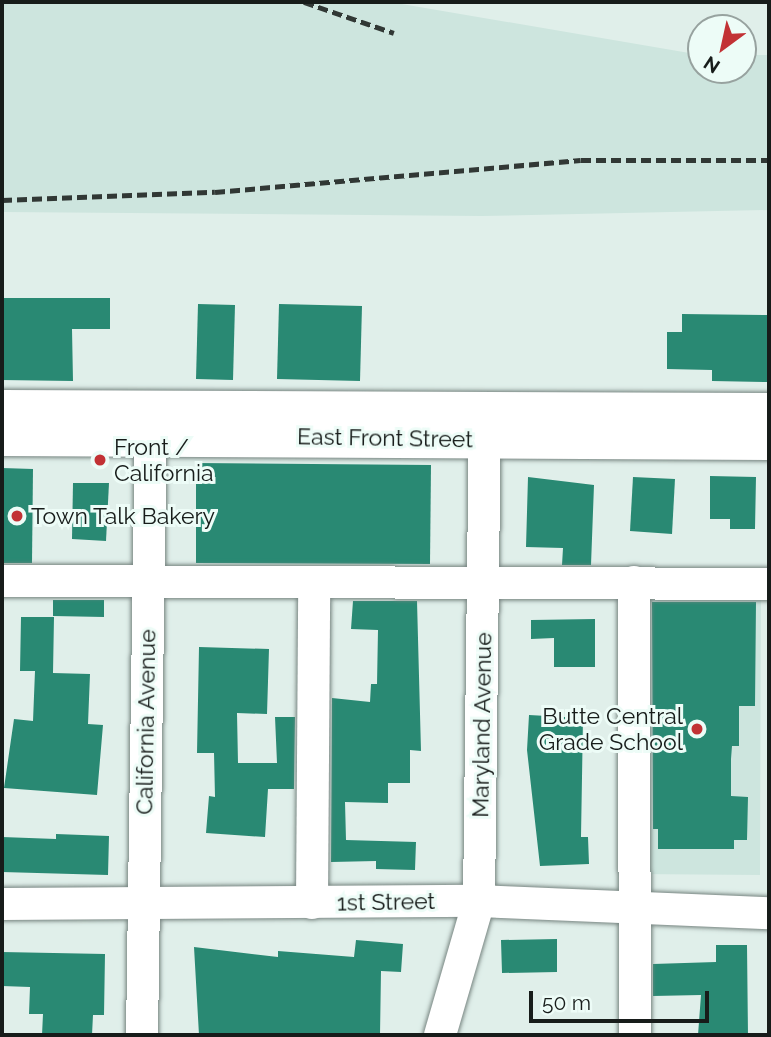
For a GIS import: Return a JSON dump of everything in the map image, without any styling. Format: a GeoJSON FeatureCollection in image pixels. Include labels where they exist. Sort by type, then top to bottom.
{"type":"FeatureCollection","features":[{"type":"Feature","properties":{"kind":"main road","name":"East Front Street"},"geometry":{"type":"LineString","coordinates":[[2,409],[151,422],[485,424],[769,412]]}},
{"type":"Feature","properties":{"kind":"main road","name":"East Front Street"},"geometry":{"type":"LineString","coordinates":[[2,437],[151,422]]}},
{"type":"Feature","properties":{"kind":"main road","name":"East Front Street"},"geometry":{"type":"LineString","coordinates":[[485,424],[769,441]]}},
{"type":"Feature","properties":{"kind":"street","name":"California Avenue"},"geometry":{"type":"LineString","coordinates":[[142,1035],[151,422]]}},
{"type":"Feature","properties":{"kind":"street","name":"Maryland Avenue"},"geometry":{"type":"LineString","coordinates":[[440,1035],[479,901],[485,424]]}},
{"type":"Feature","properties":{"kind":"street"},"geometry":{"type":"LineString","coordinates":[[2,581],[485,586],[634,582],[769,583]]}},
{"type":"Feature","properties":{"kind":"street"},"geometry":{"type":"LineString","coordinates":[[634,582],[635,1035]]}},
{"type":"Feature","properties":{"kind":"street"},"geometry":{"type":"LineString","coordinates":[[312,903],[314,583]]}},
{"type":"Feature","properties":{"kind":"street","name":"1st Street"},"geometry":{"type":"LineString","coordinates":[[2,904],[479,901],[769,913]]}},
{"type":"Feature","properties":{"kind":"shaded area"},"geometry":{"type":"Polygon","coordinates":[[[2,2],[390,2],[687,53],[687,84],[757,84],[757,55],[769,55],[769,210],[482,216],[2,212],[2,2]]]}},
{"type":"Feature","properties":{"kind":"shaded area","name":"Butte Central Grade School"},"geometry":{"type":"Polygon","coordinates":[[[634,582],[761,583],[760,875],[633,874],[634,582]]]}},
{"type":"Feature","properties":{"kind":"building"},"geometry":{"type":"Polygon","coordinates":[[[2,298],[110,298],[110,329],[72,329],[73,381],[2,380],[2,298]]]}},
{"type":"Feature","properties":{"kind":"building"},"geometry":{"type":"Polygon","coordinates":[[[198,304],[235,305],[233,380],[196,379],[198,304]]]}},
{"type":"Feature","properties":{"kind":"building"},"geometry":{"type":"Polygon","coordinates":[[[279,304],[362,306],[360,381],[277,379],[279,304]]]}},
{"type":"Feature","properties":{"kind":"building"},"geometry":{"type":"Polygon","coordinates":[[[682,314],[769,315],[769,382],[712,381],[712,370],[667,369],[667,332],[682,332],[682,314]]]}},
{"type":"Feature","properties":{"kind":"building"},"geometry":{"type":"Polygon","coordinates":[[[196,463],[431,465],[430,564],[196,563],[196,463]]]}},
{"type":"Feature","properties":{"kind":"building","name":"Town Talk Bakery"},"geometry":{"type":"Polygon","coordinates":[[[2,468],[33,469],[32,563],[2,563],[2,468]]]}},
{"type":"Feature","properties":{"kind":"building"},"geometry":{"type":"Polygon","coordinates":[[[710,476],[756,477],[755,529],[730,529],[730,519],[710,519],[710,476]]]}},
{"type":"Feature","properties":{"kind":"building"},"geometry":{"type":"Polygon","coordinates":[[[528,477],[594,485],[591,565],[562,565],[563,548],[526,547],[528,477]]]}},
{"type":"Feature","properties":{"kind":"building"},"geometry":{"type":"Polygon","coordinates":[[[633,477],[675,479],[672,534],[630,531],[633,477]]]}},
{"type":"Feature","properties":{"kind":"building"},"geometry":{"type":"Polygon","coordinates":[[[73,483],[109,483],[106,541],[72,539],[73,483]]]}},
{"type":"Feature","properties":{"kind":"building"},"geometry":{"type":"Polygon","coordinates":[[[53,600],[104,600],[104,617],[53,616],[53,600]]]}},
{"type":"Feature","properties":{"kind":"building"},"geometry":{"type":"Polygon","coordinates":[[[353,601],[417,601],[421,751],[410,750],[410,783],[388,783],[388,803],[345,802],[346,840],[416,842],[415,870],[376,869],[376,861],[331,862],[332,698],[370,702],[371,684],[377,684],[378,630],[351,629],[353,601]]]}},
{"type":"Feature","properties":{"kind":"building","name":"Butte Central Grade School"},"geometry":{"type":"Polygon","coordinates":[[[652,602],[756,602],[755,706],[739,706],[739,746],[732,746],[731,759],[731,796],[748,797],[747,840],[734,840],[734,849],[658,849],[658,829],[653,829],[652,602]]]}},
{"type":"Feature","properties":{"kind":"building"},"geometry":{"type":"Polygon","coordinates":[[[21,617],[54,617],[53,673],[90,674],[88,724],[103,725],[97,795],[4,788],[14,719],[33,721],[35,671],[20,671],[21,617]]]}},
{"type":"Feature","properties":{"kind":"building"},"geometry":{"type":"Polygon","coordinates":[[[595,619],[595,667],[554,667],[554,638],[531,639],[531,620],[595,619]]]}},
{"type":"Feature","properties":{"kind":"building"},"geometry":{"type":"Polygon","coordinates":[[[199,647],[269,649],[267,714],[237,713],[238,763],[277,763],[275,717],[295,717],[294,789],[268,789],[265,837],[206,833],[209,796],[215,797],[214,753],[197,753],[199,647]]]}},
{"type":"Feature","properties":{"kind":"building"},"geometry":{"type":"Polygon","coordinates":[[[529,715],[583,718],[581,837],[588,837],[589,864],[540,866],[527,750],[529,715]]]}},
{"type":"Feature","properties":{"kind":"building"},"geometry":{"type":"Polygon","coordinates":[[[56,834],[109,836],[108,875],[2,872],[2,837],[56,839],[56,834]]]}},
{"type":"Feature","properties":{"kind":"building"},"geometry":{"type":"Polygon","coordinates":[[[557,939],[557,972],[502,973],[501,940],[557,939]]]}},
{"type":"Feature","properties":{"kind":"building"},"geometry":{"type":"Polygon","coordinates":[[[356,940],[403,944],[401,972],[381,971],[380,1035],[199,1035],[194,947],[278,957],[278,951],[354,957],[356,940]]]}},
{"type":"Feature","properties":{"kind":"building"},"geometry":{"type":"Polygon","coordinates":[[[716,945],[747,945],[748,1035],[698,1035],[701,995],[653,996],[653,964],[716,962],[716,945]]]}},
{"type":"Feature","properties":{"kind":"building"},"geometry":{"type":"Polygon","coordinates":[[[2,952],[105,954],[104,1015],[93,1015],[92,1035],[42,1035],[43,1014],[29,1014],[30,987],[2,986],[2,952]]]}},
{"type":"Feature","properties":{"kind":"railway"},"geometry":{"type":"LineString","coordinates":[[304,2],[394,33]]}},
{"type":"Feature","properties":{"kind":"railway"},"geometry":{"type":"LineString","coordinates":[[2,200],[215,192],[581,160],[769,160]]}},
{"type":"Feature","properties":{"kind":"place","name":"Front / California"},"geometry":{"type":"Point","coordinates":[100,460]}},
{"type":"Feature","properties":{"kind":"place","name":"Town Talk Bakery"},"geometry":{"type":"Point","coordinates":[17,516]}},
{"type":"Feature","properties":{"kind":"place","name":"Butte Central Grade School"},"geometry":{"type":"Point","coordinates":[697,729]}}]}
